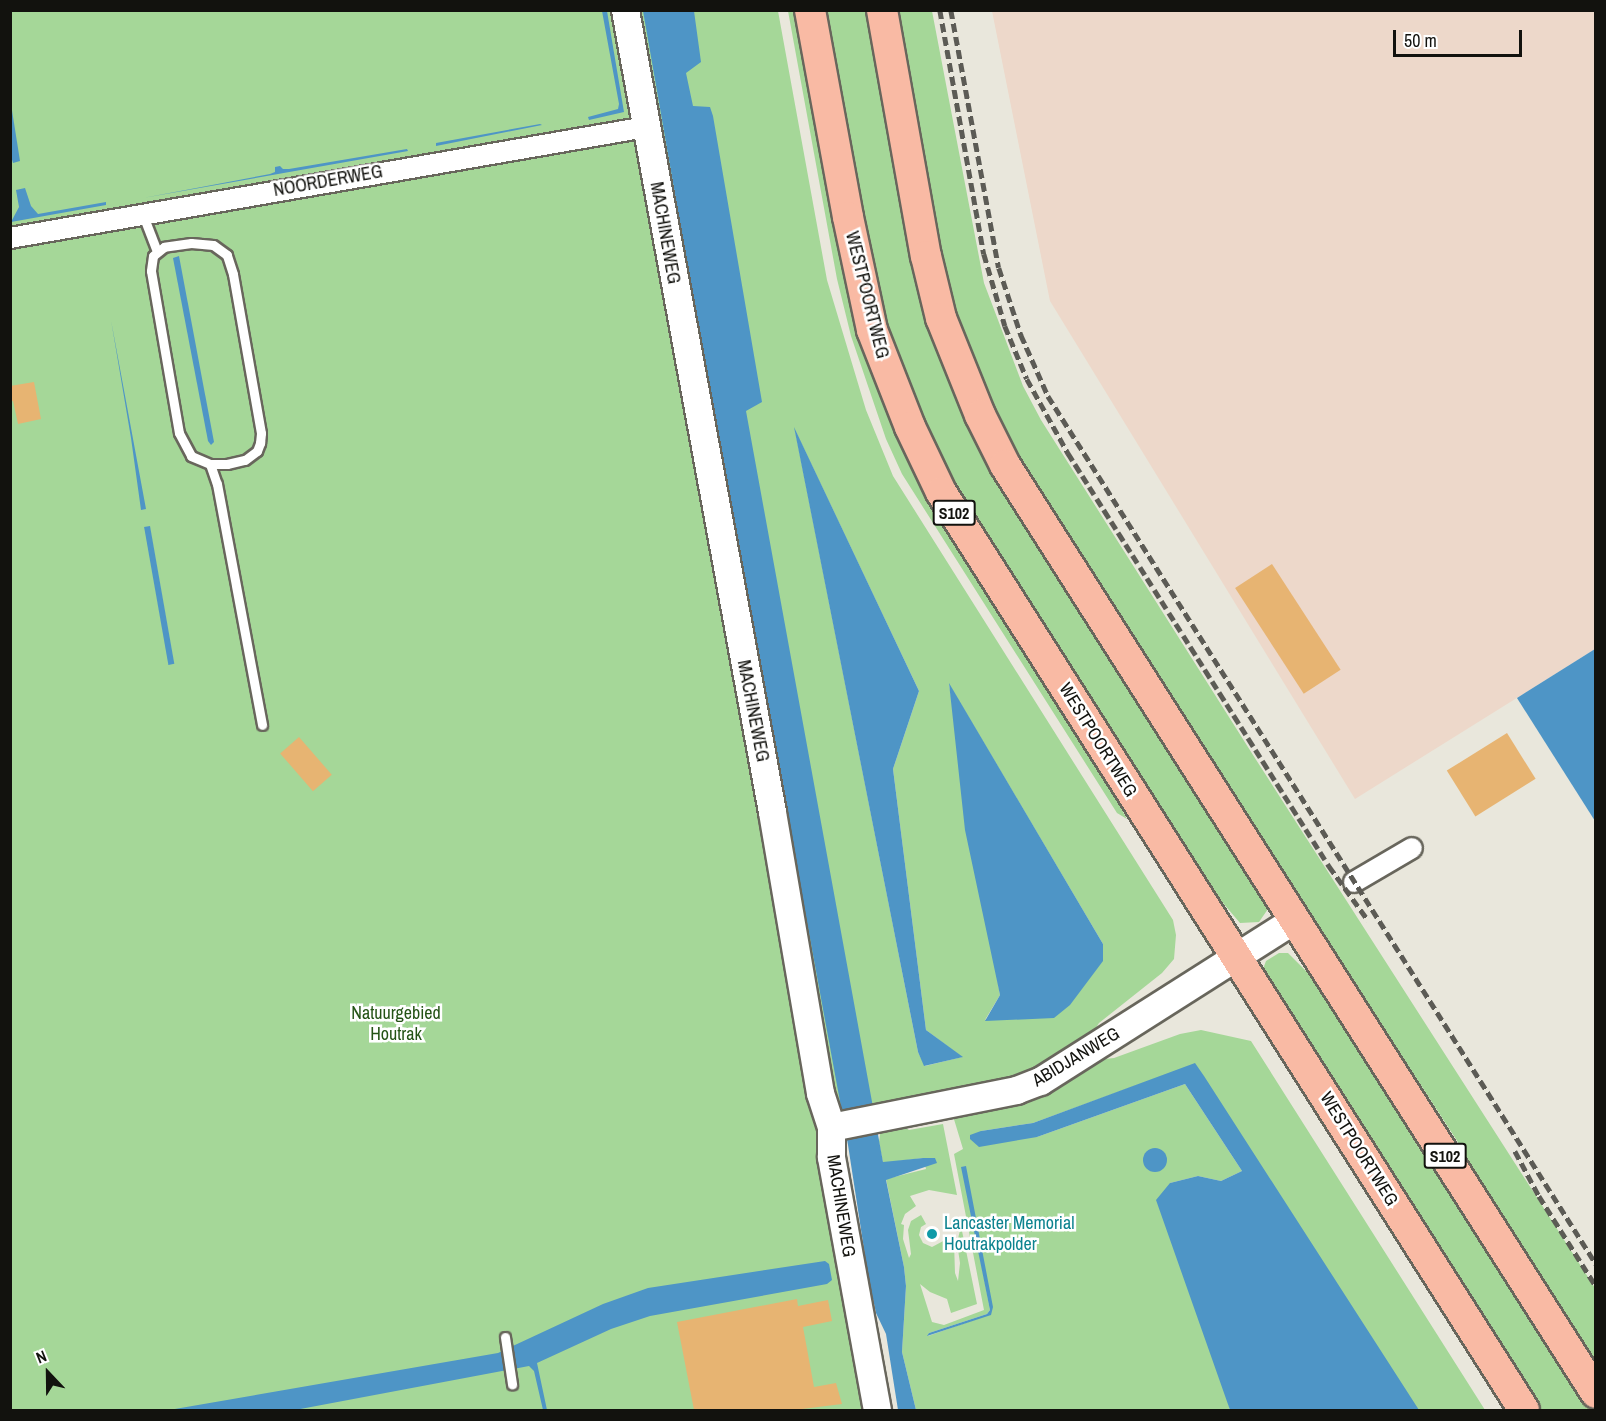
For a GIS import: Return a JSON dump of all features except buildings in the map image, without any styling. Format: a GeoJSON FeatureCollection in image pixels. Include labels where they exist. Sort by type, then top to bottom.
{"type":"FeatureCollection","features":[{"type":"Feature","properties":{"kind":"main road","name":"WESTPOORTWEG"},"geometry":{"type":"LineString","coordinates":[[810,10],[862,288],[872,330],[910,427],[941,492],[1524,1410]]}},
{"type":"Feature","properties":{"kind":"main road","name":"S102"},"geometry":{"type":"LineString","coordinates":[[882,10],[926,256],[941,318],[980,415],[1005,465],[1596,1393]]}},
{"type":"Feature","properties":{"kind":"street","name":"MACHINEWEG"},"geometry":{"type":"LineString","coordinates":[[625,10],[772,812],[820,1093],[836,1126],[831,1157],[877,1410]]}},
{"type":"Feature","properties":{"kind":"street","name":"NOORDERWEG"},"geometry":{"type":"LineString","coordinates":[[10,238],[646,127]]}},
{"type":"Feature","properties":{"kind":"street"},"geometry":{"type":"LineString","coordinates":[[1354,882],[1412,848]]}},
{"type":"Feature","properties":{"kind":"street","name":"ABIDJANWEG"},"geometry":{"type":"LineString","coordinates":[[836,1126],[1016,1090],[1040,1081],[1295,919]]}},
{"type":"Feature","properties":{"kind":"lane"},"geometry":{"type":"LineString","coordinates":[[143,214],[157,251],[151,265],[152,280],[179,434],[190,456],[210,464],[227,464],[244,460],[257,451],[261,433],[230,262],[222,249],[202,243],[174,245],[157,251]]}},
{"type":"Feature","properties":{"kind":"lane"},"geometry":{"type":"LineString","coordinates":[[210,464],[218,484],[262,725]]}},
{"type":"Feature","properties":{"kind":"lane"},"geometry":{"type":"LineString","coordinates":[[505,1337],[512,1384]]}},
{"type":"Feature","properties":{"kind":"shaded area"},"geometry":{"type":"Polygon","coordinates":[[[992,11],[1595,11],[1595,649],[1355,799],[1050,301],[992,11]]]}},
{"type":"Feature","properties":{"kind":"green space","name":"Natuurgebied Houtrak"},"geometry":{"type":"Polygon","coordinates":[[[10,11],[617,11],[632,116],[629,120],[628,136],[636,140],[870,1410],[11,1410],[10,11]]]}},
{"type":"Feature","properties":{"kind":"green space"},"geometry":{"type":"Polygon","coordinates":[[[631,11],[778,11],[827,280],[866,410],[893,476],[1173,920],[1176,935],[1174,959],[1162,973],[1099,1023],[1089,1039],[1028,1076],[836,1111],[631,11]],[[795,430],[918,1052],[925,1066],[962,1057],[926,1030],[893,769],[919,691],[795,430]],[[949,684],[1000,995],[985,1020],[1103,944],[949,684]]]}},
{"type":"Feature","properties":{"kind":"green space"},"geometry":{"type":"Polygon","coordinates":[[[788,11],[803,11],[864,332],[1127,819],[1117,813],[902,474],[886,439],[851,336],[837,279],[788,11]]]}},
{"type":"Feature","properties":{"kind":"green space"},"geometry":{"type":"Polygon","coordinates":[[[820,11],[874,11],[934,320],[1264,895],[1268,909],[1259,922],[1240,923],[1217,896],[1148,788],[1097,724],[976,532],[883,337],[820,11]]]}},
{"type":"Feature","properties":{"kind":"green space"},"geometry":{"type":"Polygon","coordinates":[[[888,11],[932,11],[984,283],[1023,386],[1041,420],[1253,755],[1595,1288],[1595,1374],[1493,1213],[1461,1147],[1036,492],[960,353],[888,11]]]}},
{"type":"Feature","properties":{"kind":"green space"},"geometry":{"type":"Polygon","coordinates":[[[1279,953],[1288,953],[1311,976],[1431,1167],[1477,1224],[1595,1410],[1535,1410],[1266,985],[1263,969],[1266,961],[1279,953]]]}},
{"type":"Feature","properties":{"kind":"green space"},"geometry":{"type":"Polygon","coordinates":[[[1201,1030],[1251,1041],[1485,1410],[1418,1410],[1195,1064],[1033,1123],[981,1131],[1037,1137],[1185,1084],[1242,1171],[1221,1181],[1198,1176],[1170,1183],[1230,1410],[916,1410],[902,1352],[906,1286],[904,1267],[886,1179],[926,1169],[923,1158],[883,1163],[879,1142],[881,1127],[899,1123],[909,1130],[943,1124],[957,1195],[929,1190],[910,1196],[916,1206],[905,1214],[901,1224],[904,1225],[903,1239],[909,1258],[911,1254],[908,1230],[911,1221],[921,1215],[926,1224],[921,1227],[919,1235],[923,1243],[932,1247],[947,1239],[954,1242],[955,1273],[958,1281],[960,1263],[957,1243],[961,1226],[977,1304],[951,1313],[947,1299],[930,1292],[920,1284],[932,1322],[944,1325],[984,1310],[954,1154],[963,1149],[953,1116],[956,1111],[1086,1061],[1114,1058],[1180,1034],[1201,1030]],[[963,1166],[990,1310],[987,1314],[929,1333],[928,1336],[991,1314],[963,1166]]]}},
{"type":"Feature","properties":{"kind":"water"},"geometry":{"type":"Polygon","coordinates":[[[602,11],[607,11],[624,112],[589,120],[588,117],[618,109],[619,104],[602,11]]]}},
{"type":"Feature","properties":{"kind":"water"},"geometry":{"type":"Polygon","coordinates":[[[643,11],[694,11],[701,62],[686,73],[693,106],[710,107],[713,116],[762,402],[746,411],[883,1162],[935,1158],[937,1163],[886,1180],[904,1267],[906,1286],[902,1352],[916,1410],[898,1410],[886,1334],[876,1313],[868,1275],[848,1145],[711,400],[643,11]]]}},
{"type":"Feature","properties":{"kind":"water"},"geometry":{"type":"Polygon","coordinates":[[[11,104],[20,161],[13,163],[11,156],[11,104]]]}},
{"type":"Feature","properties":{"kind":"water"},"geometry":{"type":"Polygon","coordinates":[[[542,125],[436,146],[436,143],[542,125]]]}},
{"type":"Feature","properties":{"kind":"water"},"geometry":{"type":"Polygon","coordinates":[[[407,149],[408,151],[143,198],[270,174],[275,172],[275,167],[280,166],[283,169],[289,169],[407,149]]]}},
{"type":"Feature","properties":{"kind":"water"},"geometry":{"type":"Polygon","coordinates":[[[25,188],[31,206],[38,214],[106,202],[106,205],[11,222],[19,207],[16,190],[25,188]]]}},
{"type":"Feature","properties":{"kind":"water"},"geometry":{"type":"Polygon","coordinates":[[[179,256],[214,442],[211,445],[208,441],[173,258],[179,256]]]}},
{"type":"Feature","properties":{"kind":"water"},"geometry":{"type":"Polygon","coordinates":[[[111,320],[146,509],[141,510],[131,438],[111,320]]]}},
{"type":"Feature","properties":{"kind":"water"},"geometry":{"type":"Polygon","coordinates":[[[794,427],[919,691],[893,769],[926,1030],[963,1057],[924,1066],[918,1052],[794,427]]]}},
{"type":"Feature","properties":{"kind":"water"},"geometry":{"type":"Polygon","coordinates":[[[150,526],[174,664],[168,665],[144,527],[150,526]]]}},
{"type":"Feature","properties":{"kind":"water"},"geometry":{"type":"Polygon","coordinates":[[[1595,649],[1595,821],[1517,698],[1595,649]]]}},
{"type":"Feature","properties":{"kind":"water"},"geometry":{"type":"Polygon","coordinates":[[[949,683],[1103,944],[1103,961],[1070,1005],[1054,1018],[985,1021],[1000,995],[965,830],[949,683]]]}},
{"type":"Feature","properties":{"kind":"water"},"geometry":{"type":"Polygon","coordinates":[[[1195,1063],[1419,1410],[1230,1410],[1156,1200],[1170,1183],[1198,1176],[1221,1181],[1242,1171],[1185,1084],[1037,1137],[979,1147],[970,1139],[970,1135],[981,1131],[1033,1123],[1195,1063]]]}},
{"type":"Feature","properties":{"kind":"water"},"geometry":{"type":"Polygon","coordinates":[[[1155,1148],[1164,1151],[1167,1160],[1164,1169],[1155,1172],[1146,1169],[1143,1160],[1146,1151],[1155,1148]]]}},
{"type":"Feature","properties":{"kind":"water"},"geometry":{"type":"Polygon","coordinates":[[[966,1166],[993,1307],[991,1315],[927,1336],[929,1333],[987,1314],[990,1310],[961,1167],[966,1166]]]}},
{"type":"Feature","properties":{"kind":"water"},"geometry":{"type":"Polygon","coordinates":[[[825,1261],[829,1264],[832,1280],[827,1284],[650,1316],[611,1329],[537,1363],[547,1410],[543,1410],[534,1371],[529,1366],[295,1410],[169,1410],[498,1353],[603,1304],[648,1288],[825,1261]]]}},
{"type":"Feature","properties":{"kind":"railway"},"geometry":{"type":"LineString","coordinates":[[940,10],[984,254],[1005,326],[1027,379],[1068,453],[1329,866],[1368,920]]}},
{"type":"Feature","properties":{"kind":"railway"},"geometry":{"type":"LineString","coordinates":[[951,10],[999,268],[1021,335],[1048,396],[1596,1264]]}},
{"type":"Feature","properties":{"kind":"railway"},"geometry":{"type":"LineString","coordinates":[[1515,1151],[1539,1196],[1596,1286]]}},
{"type":"Feature","properties":{"kind":"place","name":"Lancaster Memorial Houtrakpolder"},"geometry":{"type":"Point","coordinates":[932,1234]}}]}
